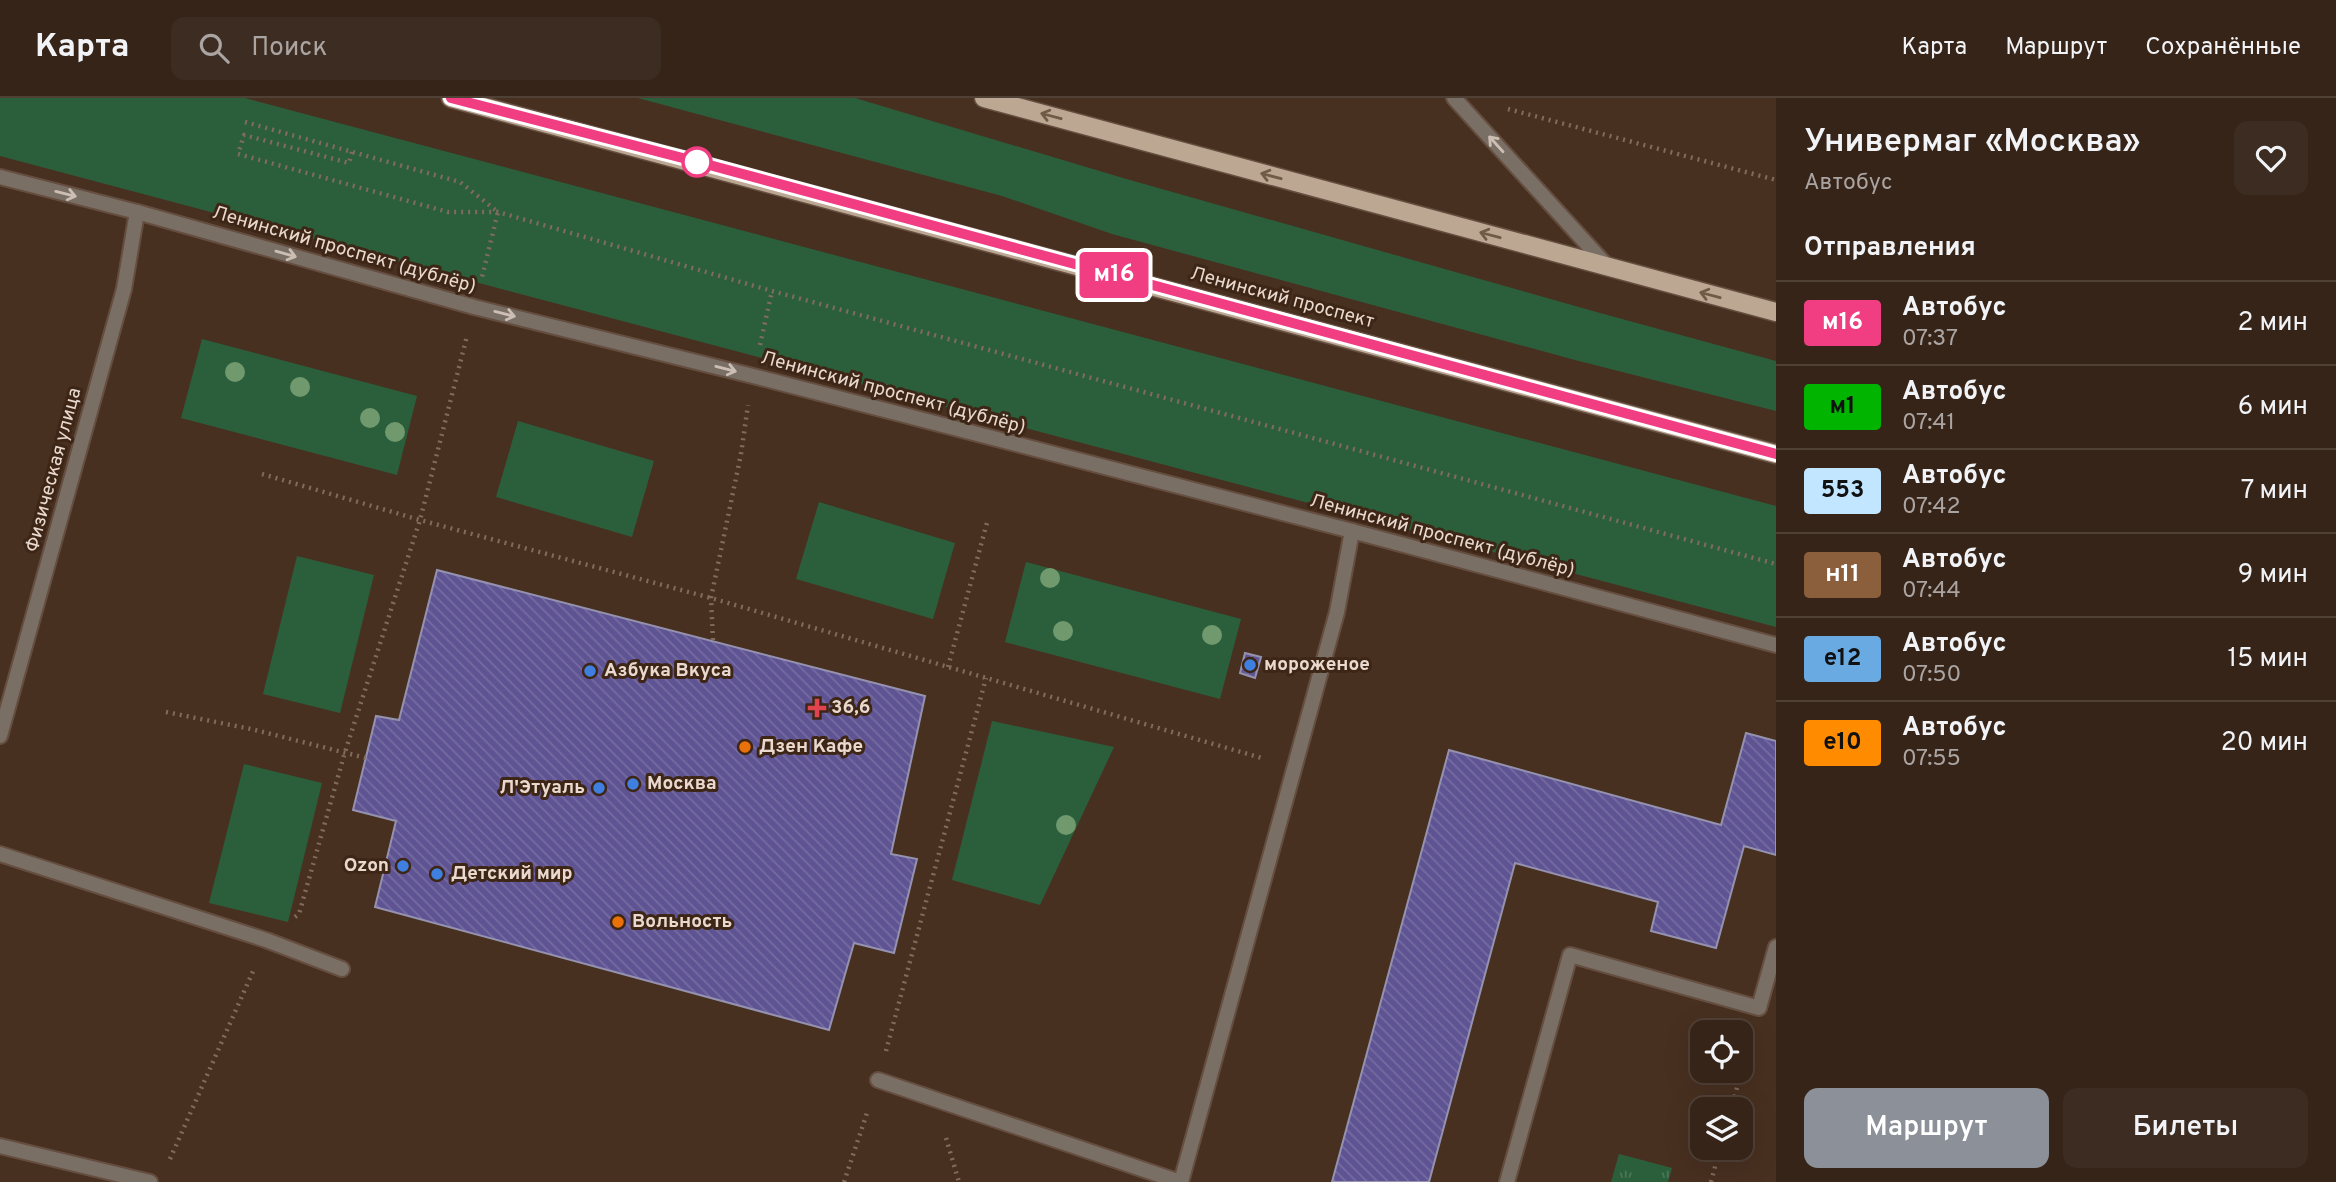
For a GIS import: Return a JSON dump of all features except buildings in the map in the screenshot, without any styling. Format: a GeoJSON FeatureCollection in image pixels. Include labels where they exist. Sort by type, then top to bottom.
{"type":"FeatureCollection","features":[{"type":"Feature","properties":{"kind":"main road","name":"Ленинский проспект"},"geometry":{"type":"LineString","coordinates":[[451,98],[702,163],[1776,454]]}},
{"type":"Feature","properties":{"kind":"main road"},"geometry":{"type":"LineString","coordinates":[[984,98],[1776,313]]}},
{"type":"Feature","properties":{"kind":"street"},"geometry":{"type":"LineString","coordinates":[[1454,98],[1608,267]]}},
{"type":"Feature","properties":{"kind":"street","name":"Ленинский проспект (дублёр)"},"geometry":{"type":"LineString","coordinates":[[0,177],[137,212],[474,307],[753,376],[1352,531],[1776,645]]}},
{"type":"Feature","properties":{"kind":"street","name":"Физическая улица"},"geometry":{"type":"LineString","coordinates":[[0,736],[124,289],[137,212]]}},
{"type":"Feature","properties":{"kind":"street"},"geometry":{"type":"LineString","coordinates":[[878,1080],[1180,1182],[1337,612],[1352,531]]}},
{"type":"Feature","properties":{"kind":"street"},"geometry":{"type":"LineString","coordinates":[[0,854],[266,940],[342,969]]}},
{"type":"Feature","properties":{"kind":"street"},"geometry":{"type":"LineString","coordinates":[[1507,1182],[1570,955],[1759,1008],[1776,947]]}},
{"type":"Feature","properties":{"kind":"street"},"geometry":{"type":"LineString","coordinates":[[0,1146],[150,1182]]}},
{"type":"Feature","properties":{"kind":"path"},"geometry":{"type":"LineString","coordinates":[[1507,109],[1776,180]]}},
{"type":"Feature","properties":{"kind":"path"},"geometry":{"type":"LineString","coordinates":[[245,122],[460,182],[498,212]]}},
{"type":"Feature","properties":{"kind":"path"},"geometry":{"type":"LineString","coordinates":[[352,152],[349,163],[244,135],[238,154],[448,212],[498,212],[772,291],[1776,564]]}},
{"type":"Feature","properties":{"kind":"path"},"geometry":{"type":"LineString","coordinates":[[299,914],[345,752],[420,520],[498,212]]}},
{"type":"Feature","properties":{"kind":"path"},"geometry":{"type":"LineString","coordinates":[[713,640],[711,598],[772,291]]}},
{"type":"Feature","properties":{"kind":"path"},"geometry":{"type":"LineString","coordinates":[[262,474],[420,520],[711,598],[1295,768]]}},
{"type":"Feature","properties":{"kind":"path"},"geometry":{"type":"LineString","coordinates":[[948,667],[988,519]]}},
{"type":"Feature","properties":{"kind":"path"},"geometry":{"type":"LineString","coordinates":[[845,1182],[878,1080],[986,678]]}},
{"type":"Feature","properties":{"kind":"path"},"geometry":{"type":"LineString","coordinates":[[166,712],[366,758]]}},
{"type":"Feature","properties":{"kind":"path"},"geometry":{"type":"LineString","coordinates":[[166,1169],[266,940]]}},
{"type":"Feature","properties":{"kind":"path"},"geometry":{"type":"LineString","coordinates":[[1735,1097],[1759,1008]]}},
{"type":"Feature","properties":{"kind":"path"},"geometry":{"type":"LineString","coordinates":[[1711,1182],[1717,1160]]}},
{"type":"Feature","properties":{"kind":"green space"},"geometry":{"type":"Polygon","coordinates":[[[0,98],[245,98],[1776,506],[1776,627],[0,156],[0,98]]]}},
{"type":"Feature","properties":{"kind":"green space"},"geometry":{"type":"Polygon","coordinates":[[[638,98],[855,98],[1123,178],[1776,361],[1776,411],[1575,360],[1112,234],[1002,196],[638,98]]]}},
{"type":"Feature","properties":{"kind":"green space"},"geometry":{"type":"Polygon","coordinates":[[[202,339],[417,396],[397,475],[181,418],[202,339]]]}},
{"type":"Feature","properties":{"kind":"green space"},"geometry":{"type":"Polygon","coordinates":[[[518,421],[654,461],[632,537],[496,497],[518,421]]]}},
{"type":"Feature","properties":{"kind":"green space"},"geometry":{"type":"Polygon","coordinates":[[[819,502],[955,543],[933,619],[796,579],[819,502]]]}},
{"type":"Feature","properties":{"kind":"green space"},"geometry":{"type":"Polygon","coordinates":[[[297,556],[374,575],[340,713],[263,694],[297,556]]]}},
{"type":"Feature","properties":{"kind":"green space"},"geometry":{"type":"Polygon","coordinates":[[[1026,562],[1241,619],[1220,699],[1005,642],[1026,562]]]}},
{"type":"Feature","properties":{"kind":"green space"},"geometry":{"type":"Polygon","coordinates":[[[992,721],[1114,747],[1040,905],[952,880],[992,721]]]}},
{"type":"Feature","properties":{"kind":"green space"},"geometry":{"type":"Polygon","coordinates":[[[244,764],[322,783],[288,922],[209,903],[244,764]]]}},
{"type":"Feature","properties":{"kind":"green space"},"geometry":{"type":"Polygon","coordinates":[[[1619,1154],[1672,1168],[1668,1182],[1611,1182],[1619,1154]]]}},
{"type":"Feature","properties":{"kind":"bus line","name":"м16"},"geometry":{"type":"LineString","coordinates":[[451,98],[702,163],[1776,454]]}},
{"type":"Feature","properties":{"kind":"place","name":"мороженое"},"geometry":{"type":"Point","coordinates":[1250,665]}},
{"type":"Feature","properties":{"kind":"place","name":"Азбука Вкуса"},"geometry":{"type":"Point","coordinates":[590,671]}},
{"type":"Feature","properties":{"kind":"place","name":"36,6"},"geometry":{"type":"Point","coordinates":[817,708]}},
{"type":"Feature","properties":{"kind":"place","name":"Дзен Кафе"},"geometry":{"type":"Point","coordinates":[745,747]}},
{"type":"Feature","properties":{"kind":"place","name":"Москва"},"geometry":{"type":"Point","coordinates":[633,784]}},
{"type":"Feature","properties":{"kind":"place","name":"Л'Этуаль"},"geometry":{"type":"Point","coordinates":[599,788]}},
{"type":"Feature","properties":{"kind":"place","name":"Ozon"},"geometry":{"type":"Point","coordinates":[403,866]}},
{"type":"Feature","properties":{"kind":"place","name":"Детский мир"},"geometry":{"type":"Point","coordinates":[437,874]}},
{"type":"Feature","properties":{"kind":"place","name":"Вольность"},"geometry":{"type":"Point","coordinates":[618,922]}}]}
